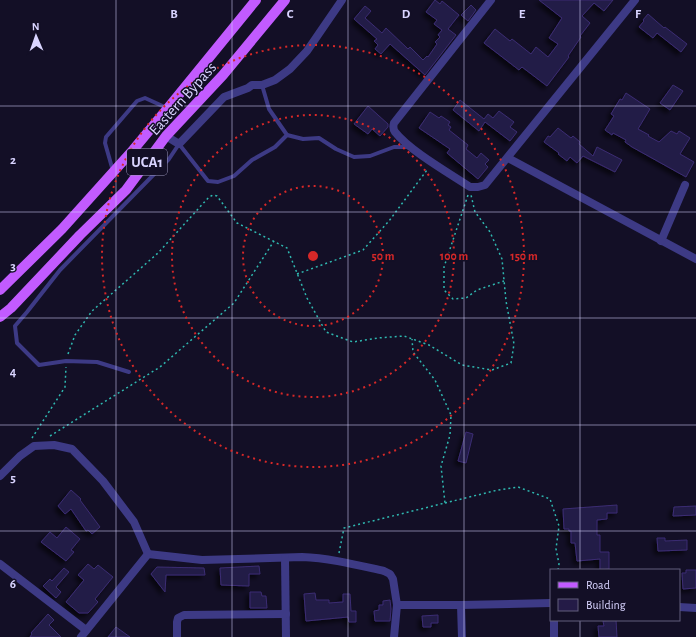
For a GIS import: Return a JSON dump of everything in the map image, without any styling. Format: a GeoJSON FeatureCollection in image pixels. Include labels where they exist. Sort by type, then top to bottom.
{"type":"FeatureCollection","features":[{"type":"Feature","properties":{"kind":"main road","name":"Eastern Bypass"},"geometry":{"type":"LineString","coordinates":[[0,290],[62,229],[168,108],[256,0]]}},
{"type":"Feature","properties":{"kind":"main road","name":"Eastern Bypass"},"geometry":{"type":"LineString","coordinates":[[0,318],[80,235],[126,190],[166,136],[223,75],[285,0]]}},
{"type":"Feature","properties":{"kind":"street"},"geometry":{"type":"LineString","coordinates":[[166,136],[179,144],[224,97],[252,85],[262,85],[275,80],[290,69],[307,50],[342,0]]}},
{"type":"Feature","properties":{"kind":"street"},"geometry":{"type":"LineString","coordinates":[[491,0],[394,123],[393,128],[395,132],[433,163],[470,187],[485,185],[635,0]]}},
{"type":"Feature","properties":{"kind":"street"},"geometry":{"type":"LineString","coordinates":[[508,158],[696,259]]}},
{"type":"Feature","properties":{"kind":"street"},"geometry":{"type":"LineString","coordinates":[[661,241],[684,184]]}},
{"type":"Feature","properties":{"kind":"street"},"geometry":{"type":"LineString","coordinates":[[0,476],[20,456],[34,446],[54,445],[72,449],[103,481],[134,522],[148,554]]}},
{"type":"Feature","properties":{"kind":"street"},"geometry":{"type":"LineString","coordinates":[[148,554],[202,560],[313,557],[384,571],[390,574],[393,579],[397,605],[394,637]]}},
{"type":"Feature","properties":{"kind":"street"},"geometry":{"type":"LineString","coordinates":[[0,564],[83,634],[148,554]]}},
{"type":"Feature","properties":{"kind":"street"},"geometry":{"type":"LineString","coordinates":[[285,558],[286,637]]}},
{"type":"Feature","properties":{"kind":"street"},"geometry":{"type":"LineString","coordinates":[[397,605],[550,603]]}},
{"type":"Feature","properties":{"kind":"street"},"geometry":{"type":"LineString","coordinates":[[461,605],[462,637]]}},
{"type":"Feature","properties":{"kind":"street"},"geometry":{"type":"LineString","coordinates":[[680,607],[696,608]]}},
{"type":"Feature","properties":{"kind":"street"},"geometry":{"type":"LineString","coordinates":[[177,637],[178,618],[184,615],[286,614]]}},
{"type":"Feature","properties":{"kind":"street"},"geometry":{"type":"LineString","coordinates":[[554,621],[554,637]]}},
{"type":"Feature","properties":{"kind":"lane"},"geometry":{"type":"LineString","coordinates":[[262,85],[269,109],[287,135],[303,139],[319,138],[336,149],[354,157],[370,156],[394,147],[411,146]]}},
{"type":"Feature","properties":{"kind":"lane"},"geometry":{"type":"LineString","coordinates":[[113,171],[105,143],[106,137],[137,101],[146,98],[168,108]]}},
{"type":"Feature","properties":{"kind":"lane"},"geometry":{"type":"LineString","coordinates":[[129,372],[97,362],[66,361],[39,365],[17,343],[15,326],[60,270],[169,160],[179,144],[208,181],[218,182],[234,176],[252,160],[275,147],[287,135]]}},
{"type":"Feature","properties":{"kind":"path"},"geometry":{"type":"LineString","coordinates":[[297,274],[363,250],[389,221],[433,163]]}},
{"type":"Feature","properties":{"kind":"path"},"geometry":{"type":"LineString","coordinates":[[20,456],[65,387],[66,361],[75,336],[92,311],[158,252],[212,195],[217,196],[237,223],[287,248],[307,298],[326,332],[353,342],[404,336],[429,345],[462,365],[492,370],[510,363],[514,344],[506,301],[502,258],[490,232],[475,212],[470,187]]}},
{"type":"Feature","properties":{"kind":"path"},"geometry":{"type":"LineString","coordinates":[[470,187],[444,267],[444,290],[453,299],[466,298],[476,290],[504,281]]}},
{"type":"Feature","properties":{"kind":"path"},"geometry":{"type":"LineString","coordinates":[[47,438],[160,367],[234,303],[274,241]]}},
{"type":"Feature","properties":{"kind":"path"},"geometry":{"type":"LineString","coordinates":[[412,339],[413,352],[435,380],[451,415],[450,435],[441,466],[445,503]]}},
{"type":"Feature","properties":{"kind":"path"},"geometry":{"type":"LineString","coordinates":[[337,561],[344,528],[498,490],[518,487],[550,499],[559,526],[556,549],[559,564],[558,569]]}},
{"type":"Feature","properties":{"kind":"building"},"geometry":{"type":"Polygon","coordinates":[[[435,0],[440,4],[442,1],[459,15],[448,29],[456,35],[425,75],[390,44],[381,54],[375,49],[378,45],[374,41],[377,39],[354,19],[365,6],[371,11],[365,18],[382,33],[386,28],[408,49],[410,47],[423,60],[427,56],[428,57],[437,44],[435,42],[440,37],[438,35],[442,30],[434,24],[437,20],[426,12],[435,0]]]}},
{"type":"Feature","properties":{"kind":"building"},"geometry":{"type":"Polygon","coordinates":[[[539,0],[613,0],[604,11],[594,3],[582,16],[590,23],[580,36],[581,37],[568,56],[569,57],[547,86],[522,67],[519,70],[484,43],[495,29],[510,41],[512,39],[531,54],[536,47],[548,57],[558,44],[549,38],[562,18],[539,0]]]}},
{"type":"Feature","properties":{"kind":"building"},"geometry":{"type":"Polygon","coordinates":[[[471,5],[476,10],[468,21],[461,15],[471,5]]]}},
{"type":"Feature","properties":{"kind":"building"},"geometry":{"type":"Polygon","coordinates":[[[648,14],[664,28],[665,27],[687,44],[681,52],[657,33],[653,38],[639,27],[648,14]]]}},
{"type":"Feature","properties":{"kind":"building"},"geometry":{"type":"Polygon","coordinates":[[[673,85],[683,91],[670,110],[660,103],[673,85]]]}},
{"type":"Feature","properties":{"kind":"building"},"geometry":{"type":"Polygon","coordinates":[[[626,93],[650,109],[638,129],[659,142],[671,131],[677,134],[679,131],[690,138],[680,154],[694,162],[686,177],[632,147],[625,142],[626,140],[613,133],[612,135],[605,130],[614,116],[611,114],[620,99],[622,100],[626,93]]]}},
{"type":"Feature","properties":{"kind":"building"},"geometry":{"type":"Polygon","coordinates":[[[460,100],[484,119],[488,114],[493,118],[499,111],[514,122],[510,127],[517,132],[510,141],[485,122],[479,131],[453,110],[460,100]]]}},
{"type":"Feature","properties":{"kind":"building"},"geometry":{"type":"Polygon","coordinates":[[[368,106],[388,124],[388,127],[380,136],[372,129],[368,134],[354,124],[368,106]]]}},
{"type":"Feature","properties":{"kind":"building"},"geometry":{"type":"Polygon","coordinates":[[[430,112],[439,118],[441,116],[450,122],[448,125],[451,127],[449,130],[468,145],[466,149],[477,158],[481,153],[489,160],[485,164],[488,167],[478,179],[447,153],[450,149],[419,128],[430,112]]]}},
{"type":"Feature","properties":{"kind":"building"},"geometry":{"type":"Polygon","coordinates":[[[558,128],[571,138],[573,136],[580,142],[579,144],[593,156],[597,147],[622,160],[615,172],[583,156],[577,163],[570,157],[567,161],[544,142],[548,136],[550,137],[558,128]]]}},
{"type":"Feature","properties":{"kind":"building"},"geometry":{"type":"Polygon","coordinates":[[[466,432],[473,434],[466,463],[458,461],[466,432]]]}},
{"type":"Feature","properties":{"kind":"building"},"geometry":{"type":"Polygon","coordinates":[[[71,490],[81,499],[80,500],[100,527],[92,534],[88,530],[86,531],[71,509],[65,514],[58,506],[71,490]]]}},
{"type":"Feature","properties":{"kind":"building"},"geometry":{"type":"Polygon","coordinates":[[[617,505],[617,513],[607,513],[607,519],[597,520],[597,535],[600,535],[600,552],[609,552],[609,569],[600,569],[600,559],[577,561],[575,543],[571,543],[571,531],[569,531],[569,529],[564,529],[563,509],[617,505]]]}},
{"type":"Feature","properties":{"kind":"building"},"geometry":{"type":"Polygon","coordinates":[[[696,506],[696,515],[673,516],[674,507],[696,506]]]}},
{"type":"Feature","properties":{"kind":"building"},"geometry":{"type":"Polygon","coordinates":[[[66,527],[80,539],[71,550],[74,552],[66,561],[41,542],[50,532],[57,538],[66,527]]]}},
{"type":"Feature","properties":{"kind":"building"},"geometry":{"type":"Polygon","coordinates":[[[657,538],[665,538],[665,541],[687,540],[687,550],[658,551],[657,538]]]}},
{"type":"Feature","properties":{"kind":"building"},"geometry":{"type":"Polygon","coordinates":[[[88,564],[94,569],[98,565],[113,577],[95,599],[98,602],[88,613],[79,613],[66,602],[84,580],[78,575],[88,564]]]}},
{"type":"Feature","properties":{"kind":"building"},"geometry":{"type":"Polygon","coordinates":[[[259,566],[260,574],[249,574],[249,586],[221,585],[220,568],[259,566]]]}},
{"type":"Feature","properties":{"kind":"building"},"geometry":{"type":"Polygon","coordinates":[[[157,567],[204,568],[205,575],[166,575],[165,592],[151,574],[157,567]]]}},
{"type":"Feature","properties":{"kind":"building"},"geometry":{"type":"Polygon","coordinates":[[[64,568],[69,572],[56,587],[61,592],[56,598],[43,586],[50,579],[52,581],[64,568]]]}},
{"type":"Feature","properties":{"kind":"building"},"geometry":{"type":"Polygon","coordinates":[[[686,570],[696,570],[696,588],[683,589],[682,573],[686,573],[686,570]]]}},
{"type":"Feature","properties":{"kind":"building"},"geometry":{"type":"Polygon","coordinates":[[[250,592],[261,592],[262,596],[266,596],[267,608],[250,608],[250,592]]]}},
{"type":"Feature","properties":{"kind":"building"},"geometry":{"type":"Polygon","coordinates":[[[315,593],[316,600],[329,600],[329,603],[343,602],[343,594],[350,594],[351,611],[356,611],[356,622],[349,622],[348,617],[306,621],[304,594],[315,593]]]}},
{"type":"Feature","properties":{"kind":"building"},"geometry":{"type":"Polygon","coordinates":[[[390,600],[390,621],[375,621],[374,611],[379,610],[379,605],[383,605],[383,601],[390,600]]]}},
{"type":"Feature","properties":{"kind":"building"},"geometry":{"type":"Polygon","coordinates":[[[48,614],[54,620],[49,625],[61,637],[30,637],[32,634],[31,633],[48,614]]]}},
{"type":"Feature","properties":{"kind":"building"},"geometry":{"type":"Polygon","coordinates":[[[438,615],[438,623],[431,623],[431,627],[423,627],[422,616],[438,615]]]}},
{"type":"Feature","properties":{"kind":"building"},"geometry":{"type":"Polygon","coordinates":[[[603,621],[616,621],[617,637],[599,637],[598,626],[604,626],[603,621]]]}},
{"type":"Feature","properties":{"kind":"building"},"geometry":{"type":"Polygon","coordinates":[[[116,627],[130,637],[108,637],[116,627]]]}}]}
